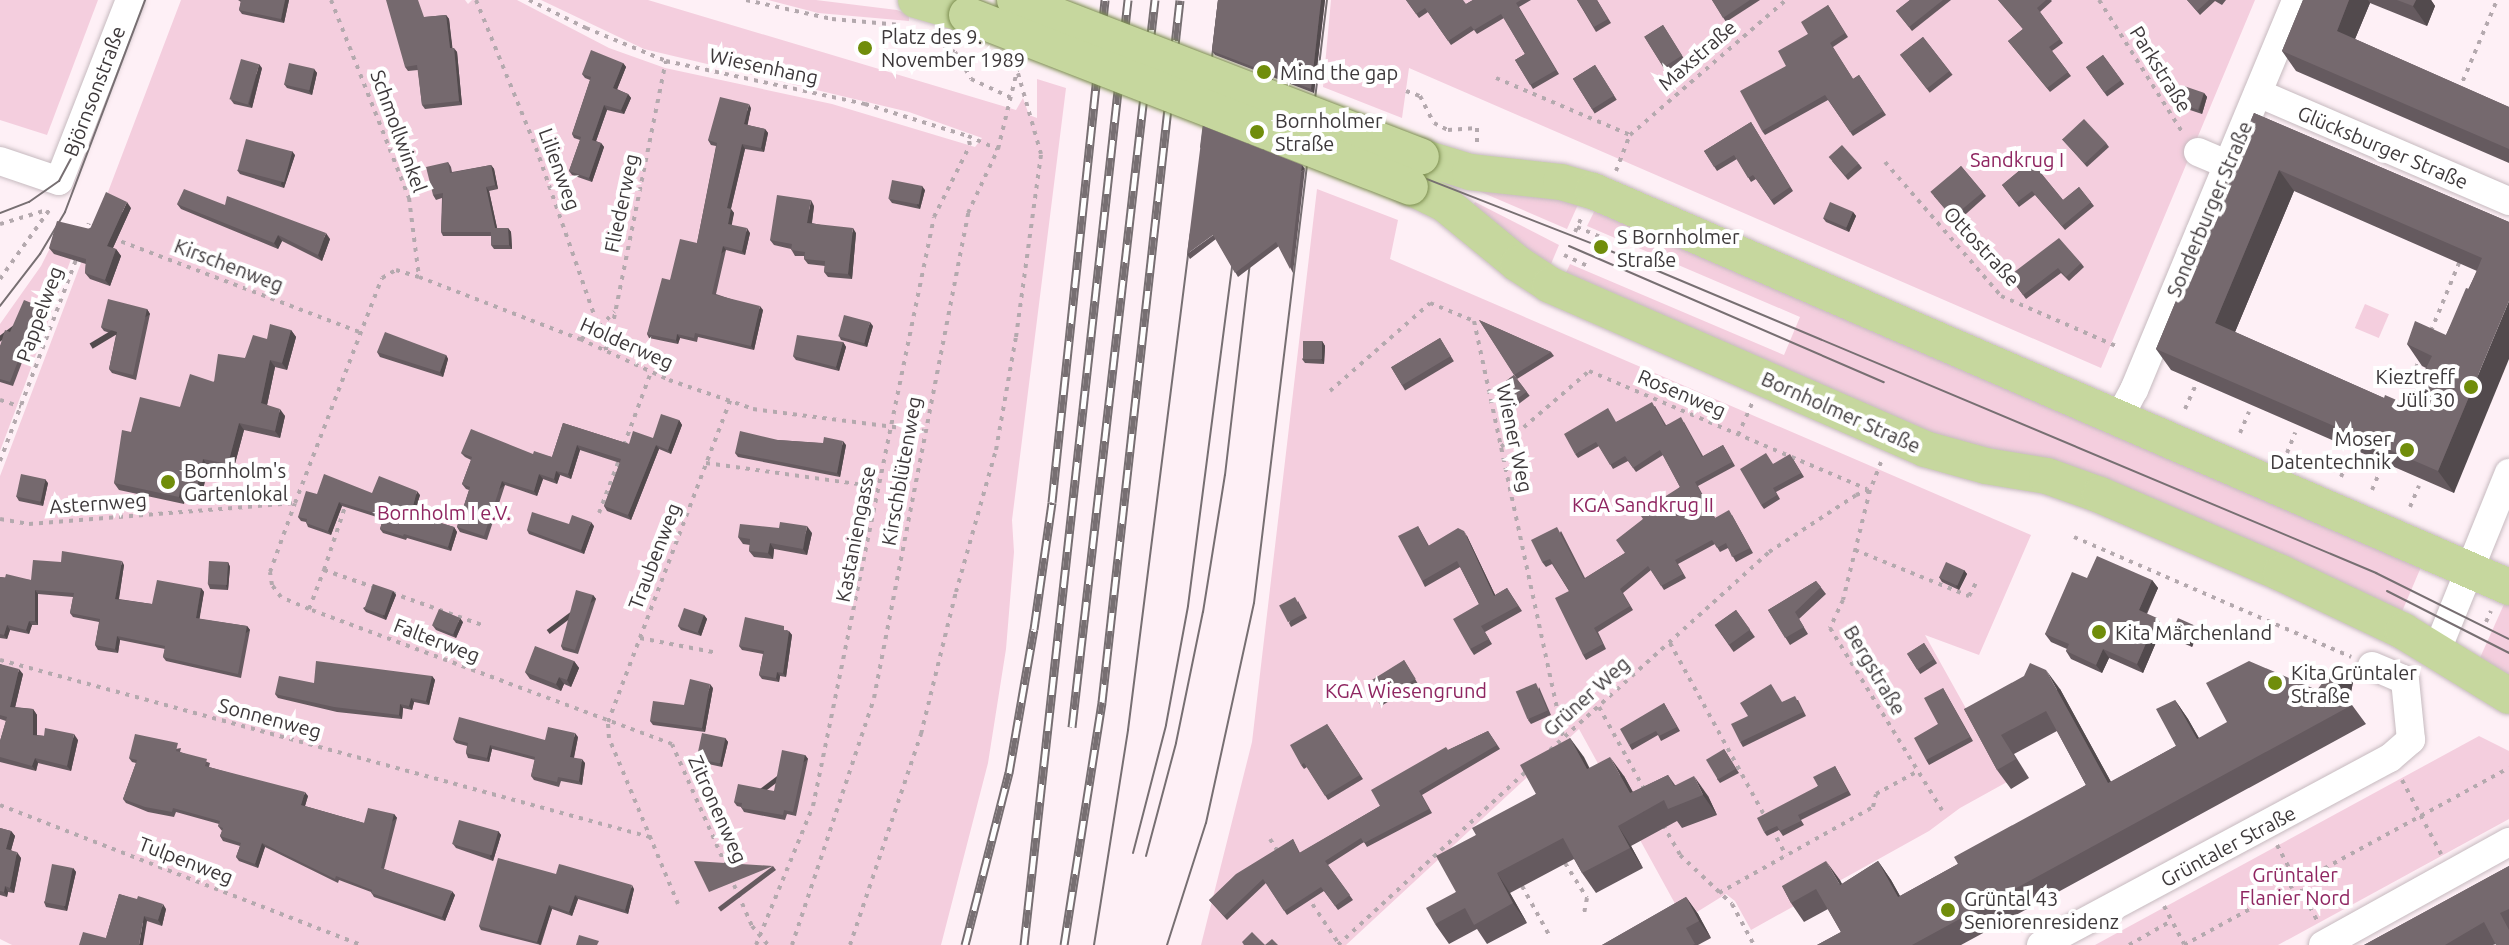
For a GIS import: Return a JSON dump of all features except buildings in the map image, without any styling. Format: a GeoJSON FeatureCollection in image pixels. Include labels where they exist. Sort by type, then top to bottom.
{"type":"FeatureCollection","features":[{"type":"Feature","properties":{"kind":"main road","name":"Bornholmer Straße"},"geometry":{"type":"LineString","coordinates":[[1015,0],[1416,172],[1445,204],[1518,264],[1550,285],[1925,449],[1986,466],[2047,476],[2100,495],[2281,573],[2437,650],[2509,696]]}},
{"type":"Feature","properties":{"kind":"main road","name":"Bornholmer Straße"},"geometry":{"type":"LineString","coordinates":[[919,19],[967,15],[1416,172],[1470,172],[1561,182],[1593,191],[2120,416],[2509,587]]}},
{"type":"Feature","properties":{"kind":"street","name":"Björnsonstraße"},"geometry":{"type":"LineString","coordinates":[[0,161],[59,181],[130,0]]}},
{"type":"Feature","properties":{"kind":"street","name":"Sonderburger Straße"},"geometry":{"type":"LineString","coordinates":[[2120,416],[2296,0]]}},
{"type":"Feature","properties":{"kind":"street","name":"Glücksburger Straße"},"geometry":{"type":"LineString","coordinates":[[2258,93],[2509,201]]}},
{"type":"Feature","properties":{"kind":"street"},"geometry":{"type":"LineString","coordinates":[[2198,152],[2228,165]]}},
{"type":"Feature","properties":{"kind":"street"},"geometry":{"type":"LineString","coordinates":[[2437,650],[2509,474]]}},
{"type":"Feature","properties":{"kind":"street"},"geometry":{"type":"LineString","coordinates":[[2372,666],[2405,680],[2400,749]]}},
{"type":"Feature","properties":{"kind":"street","name":"Grüntaler Straße"},"geometry":{"type":"LineString","coordinates":[[2041,945],[2267,825],[2400,749]]}},
{"type":"Feature","properties":{"kind":"street"},"geometry":{"type":"LineString","coordinates":[[2326,943],[2509,842]]}},
{"type":"Feature","properties":{"kind":"path","name":"Schmollwinkel"},"geometry":{"type":"LineString","coordinates":[[331,0],[409,198],[419,277]]}},
{"type":"Feature","properties":{"kind":"path","name":"Lilienweg"},"geometry":{"type":"LineString","coordinates":[[476,0],[536,148],[607,352]]}},
{"type":"Feature","properties":{"kind":"path","name":"Wiesenhang"},"geometry":{"type":"LineString","coordinates":[[529,0],[666,61],[865,104],[968,136],[998,149]]}},
{"type":"Feature","properties":{"kind":"path"},"geometry":{"type":"LineString","coordinates":[[746,0],[832,19],[919,19],[914,45],[946,47],[955,52],[971,79],[1012,98]]}},
{"type":"Feature","properties":{"kind":"path","name":"Maxstraße"},"geometry":{"type":"LineString","coordinates":[[1629,136],[1778,3],[1786,0]]}},
{"type":"Feature","properties":{"kind":"path","name":"Parkstraße"},"geometry":{"type":"LineString","coordinates":[[2099,0],[2192,150],[2198,152]]}},
{"type":"Feature","properties":{"kind":"path"},"geometry":{"type":"LineString","coordinates":[[2455,97],[2497,0]]}},
{"type":"Feature","properties":{"kind":"path","name":"Kirschblütenweg"},"geometry":{"type":"LineString","coordinates":[[792,945],[874,698],[968,213],[998,149],[1020,57]]}},
{"type":"Feature","properties":{"kind":"path","name":"Fliederweg"},"geometry":{"type":"LineString","coordinates":[[607,352],[666,61]]}},
{"type":"Feature","properties":{"kind":"path"},"geometry":{"type":"LineString","coordinates":[[850,945],[921,734],[956,592],[996,450],[1016,337],[1041,154],[1017,71]]}},
{"type":"Feature","properties":{"kind":"path"},"geometry":{"type":"LineString","coordinates":[[1496,78],[1629,136],[1618,164]]}},
{"type":"Feature","properties":{"kind":"path"},"geometry":{"type":"LineString","coordinates":[[1406,91],[1420,96],[1434,123],[1448,130],[1477,128],[1477,144]]}},
{"type":"Feature","properties":{"kind":"path","name":"Kastaniengasse"},"geometry":{"type":"LineString","coordinates":[[756,945],[813,806],[934,217],[970,145],[968,136]]}},
{"type":"Feature","properties":{"kind":"path","name":"Ottostraße"},"geometry":{"type":"LineString","coordinates":[[1885,162],[2001,296],[2116,346]]}},
{"type":"Feature","properties":{"kind":"path"},"geometry":{"type":"LineString","coordinates":[[0,224],[50,209],[0,279]]}},
{"type":"Feature","properties":{"kind":"path","name":"Pappelweg"},"geometry":{"type":"LineString","coordinates":[[0,461],[90,230],[89,223]]}},
{"type":"Feature","properties":{"kind":"path"},"geometry":{"type":"LineString","coordinates":[[1577,227],[1600,237]]}},
{"type":"Feature","properties":{"kind":"path","name":"Kirschenweg"},"geometry":{"type":"LineString","coordinates":[[108,237],[360,332]]}},
{"type":"Feature","properties":{"kind":"path"},"geometry":{"type":"LineString","coordinates":[[1564,255],[1588,266]]}},
{"type":"Feature","properties":{"kind":"path"},"geometry":{"type":"LineString","coordinates":[[2430,335],[2459,263]]}},
{"type":"Feature","properties":{"kind":"path","name":"Holderweg"},"geometry":{"type":"LineString","coordinates":[[270,572],[382,278],[396,270],[580,339],[651,372],[753,409],[924,431]]}},
{"type":"Feature","properties":{"kind":"path","name":"Wiener Weg"},"geometry":{"type":"LineString","coordinates":[[1330,391],[1430,303],[1474,321],[1563,737]]}},
{"type":"Feature","properties":{"kind":"path"},"geometry":{"type":"LineString","coordinates":[[580,339],[600,327],[615,310]]}},
{"type":"Feature","properties":{"kind":"path"},"geometry":{"type":"LineString","coordinates":[[2400,407],[2424,349]]}},
{"type":"Feature","properties":{"kind":"path","name":"Rosenweg"},"geometry":{"type":"LineString","coordinates":[[1501,447],[1589,371],[1870,490]]}},
{"type":"Feature","properties":{"kind":"path"},"geometry":{"type":"LineString","coordinates":[[599,513],[651,372]]}},
{"type":"Feature","properties":{"kind":"path"},"geometry":{"type":"LineString","coordinates":[[2185,409],[2197,382]]}},
{"type":"Feature","properties":{"kind":"path"},"geometry":{"type":"LineString","coordinates":[[0,400],[21,407]]}},
{"type":"Feature","properties":{"kind":"path","name":"Traubenweg"},"geometry":{"type":"LineString","coordinates":[[608,722],[730,400]]}},
{"type":"Feature","properties":{"kind":"path"},"geometry":{"type":"LineString","coordinates":[[2240,433],[2249,412]]}},
{"type":"Feature","properties":{"kind":"path"},"geometry":{"type":"LineString","coordinates":[[1738,435],[1748,413]]}},
{"type":"Feature","properties":{"kind":"path"},"geometry":{"type":"LineString","coordinates":[[2287,453],[2295,433]]}},
{"type":"Feature","properties":{"kind":"path"},"geometry":{"type":"LineString","coordinates":[[2341,477],[2350,455]]}},
{"type":"Feature","properties":{"kind":"path"},"geometry":{"type":"LineString","coordinates":[[706,463],[865,485]]}},
{"type":"Feature","properties":{"kind":"path","name":"Bergstraße"},"geometry":{"type":"LineString","coordinates":[[1879,468],[1870,490],[1843,600],[1830,628],[1942,810]]}},
{"type":"Feature","properties":{"kind":"path"},"geometry":{"type":"LineString","coordinates":[[2372,490],[2381,469]]}},
{"type":"Feature","properties":{"kind":"path"},"geometry":{"type":"LineString","coordinates":[[2410,507],[2419,486]]}},
{"type":"Feature","properties":{"kind":"path","name":"Grüner Weg"},"geometry":{"type":"LineString","coordinates":[[1541,758],[1769,552],[1856,495],[1870,490]]}},
{"type":"Feature","properties":{"kind":"path"},"geometry":{"type":"LineString","coordinates":[[309,609],[350,493]]}},
{"type":"Feature","properties":{"kind":"path","name":"Asternweg"},"geometry":{"type":"LineString","coordinates":[[0,519],[29,524],[295,503]]}},
{"type":"Feature","properties":{"kind":"path"},"geometry":{"type":"LineString","coordinates":[[2074,537],[2372,666]]}},
{"type":"Feature","properties":{"kind":"path"},"geometry":{"type":"LineString","coordinates":[[1855,550],[1969,596],[1976,583]]}},
{"type":"Feature","properties":{"kind":"path"},"geometry":{"type":"LineString","coordinates":[[324,570],[482,625]]}},
{"type":"Feature","properties":{"kind":"path","name":"Falterweg"},"geometry":{"type":"LineString","coordinates":[[270,572],[272,585],[281,597],[608,722]]}},
{"type":"Feature","properties":{"kind":"path"},"geometry":{"type":"LineString","coordinates":[[640,638],[718,653]]}},
{"type":"Feature","properties":{"kind":"path"},"geometry":{"type":"LineString","coordinates":[[1669,642],[1786,855]]}},
{"type":"Feature","properties":{"kind":"path","name":"Sonnenweg"},"geometry":{"type":"LineString","coordinates":[[0,660],[650,837]]}},
{"type":"Feature","properties":{"kind":"path"},"geometry":{"type":"LineString","coordinates":[[1599,707],[1651,801]]}},
{"type":"Feature","properties":{"kind":"path"},"geometry":{"type":"LineString","coordinates":[[608,722],[609,738],[678,904]]}},
{"type":"Feature","properties":{"kind":"path","name":"Zitronenweg"},"geometry":{"type":"LineString","coordinates":[[608,722],[672,744],[728,870]]}},
{"type":"Feature","properties":{"kind":"path"},"geometry":{"type":"LineString","coordinates":[[2400,749],[2420,816],[2451,874]]}},
{"type":"Feature","properties":{"kind":"path"},"geometry":{"type":"LineString","coordinates":[[1305,891],[1338,944],[1530,768]]}},
{"type":"Feature","properties":{"kind":"path"},"geometry":{"type":"LineString","coordinates":[[2153,886],[2184,945],[2509,768]]}},
{"type":"Feature","properties":{"kind":"path"},"geometry":{"type":"LineString","coordinates":[[1719,893],[1873,807],[1876,794],[1919,771]]}},
{"type":"Feature","properties":{"kind":"path","name":"Tulpenweg"},"geometry":{"type":"LineString","coordinates":[[0,805],[361,945]]}},
{"type":"Feature","properties":{"kind":"path"},"geometry":{"type":"LineString","coordinates":[[1658,815],[1680,855],[1732,904],[1754,945]]}},
{"type":"Feature","properties":{"kind":"path"},"geometry":{"type":"LineString","coordinates":[[2267,825],[2326,943]]}},
{"type":"Feature","properties":{"kind":"path"},"geometry":{"type":"LineString","coordinates":[[1270,839],[1279,852]]}},
{"type":"Feature","properties":{"kind":"path"},"geometry":{"type":"LineString","coordinates":[[1565,863],[1587,898],[1584,914]]}},
{"type":"Feature","properties":{"kind":"path","name":"Zitronenweg"},"geometry":{"type":"LineString","coordinates":[[734,884],[760,936],[768,945]]}},
{"type":"Feature","properties":{"kind":"path"},"geometry":{"type":"LineString","coordinates":[[1522,886],[1549,935]]}},
{"type":"Feature","properties":{"kind":"path"},"geometry":{"type":"LineString","coordinates":[[2129,945],[2171,921]]}},
{"type":"Feature","properties":{"kind":"green space"},"geometry":{"type":"Polygon","coordinates":[[[0,0],[98,0],[47,135],[0,120],[0,0]]]}},
{"type":"Feature","properties":{"kind":"green space","name":"Bornholm I e.V."},"geometry":{"type":"Polygon","coordinates":[[[181,0],[465,0],[468,4],[472,0],[517,0],[609,48],[665,68],[832,104],[975,147],[982,138],[909,112],[644,49],[541,0],[648,0],[1016,110],[1023,98],[1029,115],[1037,118],[1037,79],[1066,88],[1012,520],[1014,552],[1006,649],[988,763],[941,945],[12,945],[0,939],[0,476],[181,0]]]}},
{"type":"Feature","properties":{"kind":"green space"},"geometry":{"type":"Polygon","coordinates":[[[768,0],[816,0],[897,10],[909,15],[909,21],[818,13],[768,0]]]}},
{"type":"Feature","properties":{"kind":"green space","name":"Sandkrug I"},"geometry":{"type":"Polygon","coordinates":[[[1331,0],[2255,0],[2101,368],[1409,68],[1402,118],[1323,87],[1331,0]]]}},
{"type":"Feature","properties":{"kind":"green space"},"geometry":{"type":"Polygon","coordinates":[[[1482,184],[1581,198],[1567,229],[1481,192],[1482,184]]]}},
{"type":"Feature","properties":{"kind":"green space"},"geometry":{"type":"Polygon","coordinates":[[[1317,189],[1398,220],[1390,259],[2031,535],[1979,655],[1925,635],[2007,782],[1960,808],[1929,831],[1751,930],[1735,901],[1726,894],[1684,920],[1579,729],[1346,945],[1201,945],[1252,742],[1317,189]]]}},
{"type":"Feature","properties":{"kind":"green space"},"geometry":{"type":"Polygon","coordinates":[[[1475,202],[1559,245],[1548,271],[1470,209],[1475,202]]]}},
{"type":"Feature","properties":{"kind":"green space"},"geometry":{"type":"Polygon","coordinates":[[[1598,204],[2424,560],[2401,614],[1980,453],[1563,279],[1570,264],[1784,355],[1800,317],[1587,226],[1598,204]]]}},
{"type":"Feature","properties":{"kind":"green space"},"geometry":{"type":"Polygon","coordinates":[[[81,232],[0,451],[0,324],[41,266],[53,242],[81,232]]]}},
{"type":"Feature","properties":{"kind":"green space"},"geometry":{"type":"Polygon","coordinates":[[[2365,304],[2389,314],[2379,338],[2355,328],[2365,304]]]}},
{"type":"Feature","properties":{"kind":"green space"},"geometry":{"type":"Polygon","coordinates":[[[2505,602],[2509,604],[2509,678],[2479,660],[2505,602]]]}},
{"type":"Feature","properties":{"kind":"green space","name":"Grüntaler Flanier Nord"},"geometry":{"type":"Polygon","coordinates":[[[2479,736],[2509,751],[2509,819],[2278,945],[2095,945],[2479,736]]]}},
{"type":"Feature","properties":{"kind":"tram line"},"geometry":{"type":"LineString","coordinates":[[0,306],[40,254],[65,212],[145,0]]}},
{"type":"Feature","properties":{"kind":"tram line"},"geometry":{"type":"LineString","coordinates":[[968,0],[1601,247],[2376,573],[2509,639]]}},
{"type":"Feature","properties":{"kind":"tram line"},"geometry":{"type":"LineString","coordinates":[[1201,147],[1219,0]]}},
{"type":"Feature","properties":{"kind":"tram line"},"geometry":{"type":"LineString","coordinates":[[1246,167],[1265,0]]}},
{"type":"Feature","properties":{"kind":"tram line"},"geometry":{"type":"LineString","coordinates":[[1167,945],[1206,823],[1254,603],[1327,0]]}},
{"type":"Feature","properties":{"kind":"tram line"},"geometry":{"type":"LineString","coordinates":[[1261,171],[1275,56]]}},
{"type":"Feature","properties":{"kind":"tram line"},"geometry":{"type":"LineString","coordinates":[[0,213],[29,202],[59,181],[78,146]]}},
{"type":"Feature","properties":{"kind":"tram line"},"geometry":{"type":"LineString","coordinates":[[1094,945],[1128,730],[1191,234]]}},
{"type":"Feature","properties":{"kind":"tram line"},"geometry":{"type":"LineString","coordinates":[[1133,853],[1166,725],[1188,606],[1235,246]]}},
{"type":"Feature","properties":{"kind":"tram line"},"geometry":{"type":"LineString","coordinates":[[1146,856],[1176,743],[1203,612],[1225,475],[1252,246]]}},
{"type":"Feature","properties":{"kind":"tram line"},"geometry":{"type":"LineString","coordinates":[[1569,246],[1884,382]]}},
{"type":"Feature","properties":{"kind":"tram line"},"geometry":{"type":"LineString","coordinates":[[2387,591],[2509,653]]}},
{"type":"Feature","properties":{"kind":"railway"},"geometry":{"type":"LineString","coordinates":[[965,945],[1009,773],[1034,629],[1052,502],[1105,0]]}},
{"type":"Feature","properties":{"kind":"railway"},"geometry":{"type":"LineString","coordinates":[[1024,945],[1128,0]]}},
{"type":"Feature","properties":{"kind":"railway"},"geometry":{"type":"LineString","coordinates":[[1072,727],[1155,0]]}},
{"type":"Feature","properties":{"kind":"railway"},"geometry":{"type":"LineString","coordinates":[[1064,945],[1102,702],[1180,0]]}},
{"type":"Feature","properties":{"kind":"place","name":"Platz des 9. November 1989"},"geometry":{"type":"Point","coordinates":[865,48]}},
{"type":"Feature","properties":{"kind":"place","name":"Mind the gap"},"geometry":{"type":"Point","coordinates":[1264,72]}},
{"type":"Feature","properties":{"kind":"place","name":"Bornholmer Straße"},"geometry":{"type":"Point","coordinates":[1257,132]}},
{"type":"Feature","properties":{"kind":"place","name":"S Bornholmer Straße"},"geometry":{"type":"Point","coordinates":[1601,247]}},
{"type":"Feature","properties":{"kind":"place","name":"Kieztreff Jüli 30"},"geometry":{"type":"Point","coordinates":[2471,387]}},
{"type":"Feature","properties":{"kind":"place","name":"Moser Datentechnik"},"geometry":{"type":"Point","coordinates":[2407,450]}},
{"type":"Feature","properties":{"kind":"place","name":"Bornholm's Gartenlokal"},"geometry":{"type":"Point","coordinates":[168,482]}},
{"type":"Feature","properties":{"kind":"place","name":"Kita Märchenland"},"geometry":{"type":"Point","coordinates":[2099,632]}},
{"type":"Feature","properties":{"kind":"place","name":"Kita Grüntaler Straße"},"geometry":{"type":"Point","coordinates":[2275,683]}},
{"type":"Feature","properties":{"kind":"place","name":"Grüntal 43 Seniorenresidenz"},"geometry":{"type":"Point","coordinates":[1948,910]}},
{"type":"Feature","properties":{"kind":"park label","name":"KGA Sandkrug II"},"geometry":{"type":"Point","coordinates":[1643,504]}},
{"type":"Feature","properties":{"kind":"park label","name":"KGA Wiesengrund"},"geometry":{"type":"Point","coordinates":[1406,690]}}]}
